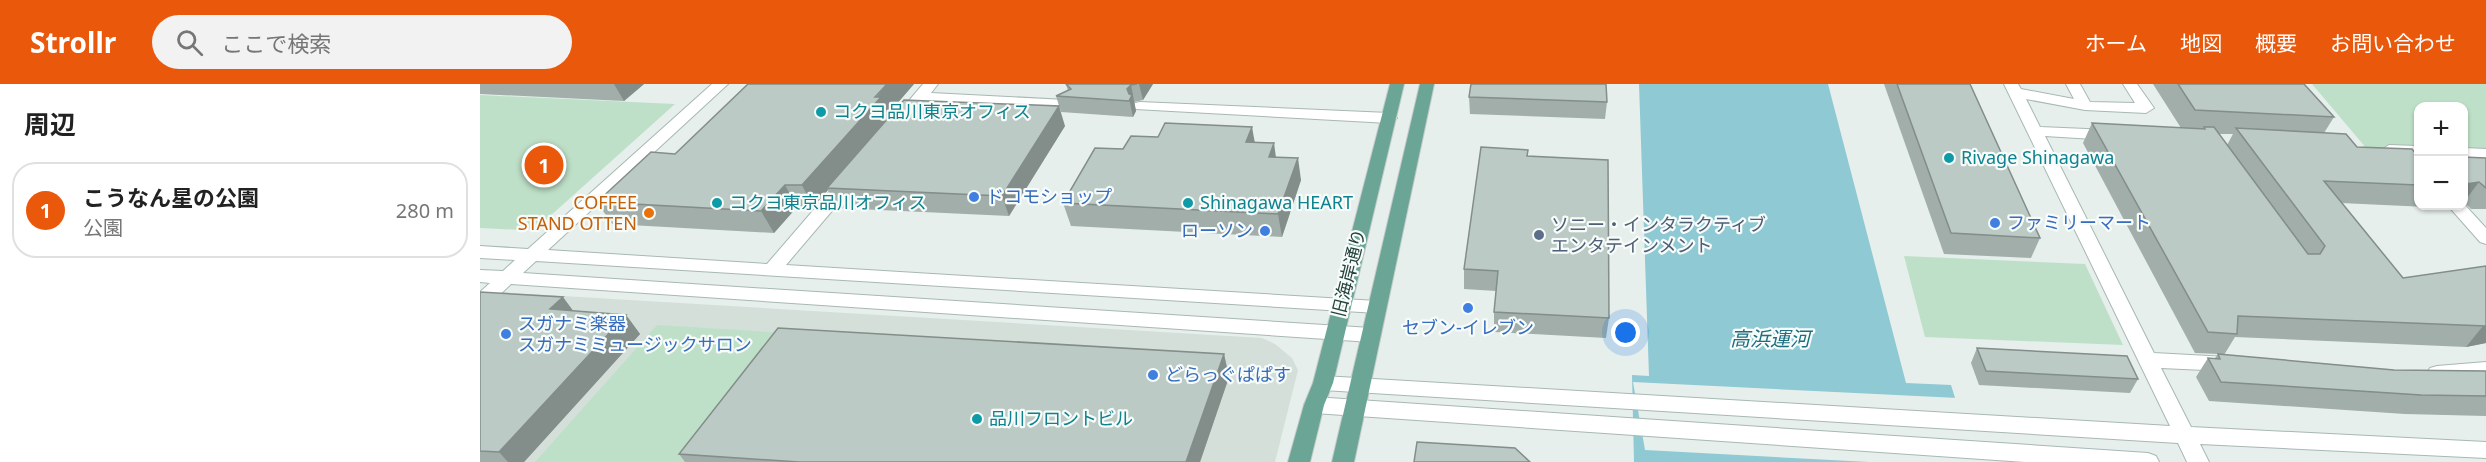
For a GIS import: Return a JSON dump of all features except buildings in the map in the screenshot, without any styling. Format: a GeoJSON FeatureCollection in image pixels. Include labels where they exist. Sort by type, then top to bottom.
{"type":"FeatureCollection","features":[{"type":"Feature","properties":{"kind":"main road","name":"旧海岸通り"},"geometry":{"type":"LineString","coordinates":[[1299,462],[1314,405],[1323,383],[1397,84]]}},
{"type":"Feature","properties":{"kind":"main road","name":"旧海岸通り"},"geometry":{"type":"LineString","coordinates":[[1343,462],[1427,84]]}},
{"type":"Feature","properties":{"kind":"street"},"geometry":{"type":"LineString","coordinates":[[480,302],[721,84]]}},
{"type":"Feature","properties":{"kind":"street"},"geometry":{"type":"LineString","coordinates":[[2073,84],[2085,106]]}},
{"type":"Feature","properties":{"kind":"street"},"geometry":{"type":"LineString","coordinates":[[2013,88],[2085,106],[2146,108],[2130,84]]}},
{"type":"Feature","properties":{"kind":"street"},"geometry":{"type":"LineString","coordinates":[[2013,88],[2198,462]]}},
{"type":"Feature","properties":{"kind":"street"},"geometry":{"type":"LineString","coordinates":[[889,133],[926,90],[1067,104]]}},
{"type":"Feature","properties":{"kind":"street"},"geometry":{"type":"LineString","coordinates":[[1140,106],[1389,118]]}},
{"type":"Feature","properties":{"kind":"street"},"geometry":{"type":"LineString","coordinates":[[2034,130],[2128,136]]}},
{"type":"Feature","properties":{"kind":"street"},"geometry":{"type":"LineString","coordinates":[[2377,149],[2413,151]]}},
{"type":"Feature","properties":{"kind":"street"},"geometry":{"type":"LineString","coordinates":[[2468,153],[2486,154]]}},
{"type":"Feature","properties":{"kind":"street"},"geometry":{"type":"LineString","coordinates":[[772,270],[858,170]]}},
{"type":"Feature","properties":{"kind":"street"},"geometry":{"type":"LineString","coordinates":[[2460,210],[2486,238]]}},
{"type":"Feature","properties":{"kind":"street"},"geometry":{"type":"LineString","coordinates":[[480,252],[1377,307]]}},
{"type":"Feature","properties":{"kind":"street"},"geometry":{"type":"LineString","coordinates":[[480,276],[1371,335]]}},
{"type":"Feature","properties":{"kind":"street"},"geometry":{"type":"LineString","coordinates":[[2148,360],[2243,365]]}},
{"type":"Feature","properties":{"kind":"street"},"geometry":{"type":"LineString","coordinates":[[2420,372],[2486,369]]}},
{"type":"Feature","properties":{"kind":"street"},"geometry":{"type":"LineString","coordinates":[[1323,383],[2185,435],[2486,450]]}},
{"type":"Feature","properties":{"kind":"street"},"geometry":{"type":"LineString","coordinates":[[1314,405],[2148,462]]}},
{"type":"Feature","properties":{"kind":"shaded area"},"geometry":{"type":"Polygon","coordinates":[[[480,291],[1262,338],[1275,344],[1292,358],[1298,370],[1275,462],[480,462],[480,291]]]}},
{"type":"Feature","properties":{"kind":"green space"},"geometry":{"type":"Polygon","coordinates":[[[2312,84],[2486,84],[2486,154],[2468,153],[2468,102],[2414,102],[2414,151],[2367,149],[2312,84]]]}},
{"type":"Feature","properties":{"kind":"green space"},"geometry":{"type":"Polygon","coordinates":[[[480,95],[675,104],[539,226],[523,230],[480,228],[480,95]]]}},
{"type":"Feature","properties":{"kind":"green space"},"geometry":{"type":"Polygon","coordinates":[[[1904,256],[2085,264],[2123,345],[1925,337],[1904,256]]]}},
{"type":"Feature","properties":{"kind":"green space"},"geometry":{"type":"Polygon","coordinates":[[[657,325],[788,333],[690,462],[535,462],[657,325]]]}},
{"type":"Feature","properties":{"kind":"water","name":"高浜運河"},"geometry":{"type":"Polygon","coordinates":[[[1639,84],[1828,84],[1906,383],[1951,385],[1975,462],[1634,462],[1632,375],[1649,376],[1639,84]]]}},
{"type":"Feature","properties":{"kind":"pier"},"geometry":{"type":"Polygon","coordinates":[[[1633,382],[1958,398],[1978,462],[1869,462],[1645,450],[1633,382]]]}},
{"type":"Feature","properties":{"kind":"place","name":"コクヨ品川東京オフィス"},"geometry":{"type":"Point","coordinates":[821,112]}},
{"type":"Feature","properties":{"kind":"place","name":"Rivage Shinagawa"},"geometry":{"type":"Point","coordinates":[1949,158]}},
{"type":"Feature","properties":{"kind":"place","name":"こうなん星の公園"},"geometry":{"type":"Point","coordinates":[544,165]}},
{"type":"Feature","properties":{"kind":"place","name":"ドコモショップ"},"geometry":{"type":"Point","coordinates":[974,197]}},
{"type":"Feature","properties":{"kind":"place","name":"コクヨ東京品川オフィス"},"geometry":{"type":"Point","coordinates":[717,203]}},
{"type":"Feature","properties":{"kind":"place","name":"Shinagawa HEART"},"geometry":{"type":"Point","coordinates":[1188,203]}},
{"type":"Feature","properties":{"kind":"place","name":"COFFEE STAND OTTEN"},"geometry":{"type":"Point","coordinates":[649,213]}},
{"type":"Feature","properties":{"kind":"place","name":"ファミリーマート"},"geometry":{"type":"Point","coordinates":[1995,223]}},
{"type":"Feature","properties":{"kind":"place","name":"ローソン"},"geometry":{"type":"Point","coordinates":[1265,231]}},
{"type":"Feature","properties":{"kind":"place","name":"ソニー・インタラクティブ エンタテインメント"},"geometry":{"type":"Point","coordinates":[1539,235]}},
{"type":"Feature","properties":{"kind":"place","name":"セブン-イレブン"},"geometry":{"type":"Point","coordinates":[1468,308]}},
{"type":"Feature","properties":{"kind":"place","name":"スガナミ楽器 スガナミミュージックサロン"},"geometry":{"type":"Point","coordinates":[506,334]}},
{"type":"Feature","properties":{"kind":"place","name":"どらっぐぱぱす"},"geometry":{"type":"Point","coordinates":[1153,375]}},
{"type":"Feature","properties":{"kind":"place","name":"品川フロントビル"},"geometry":{"type":"Point","coordinates":[977,419]}}]}
